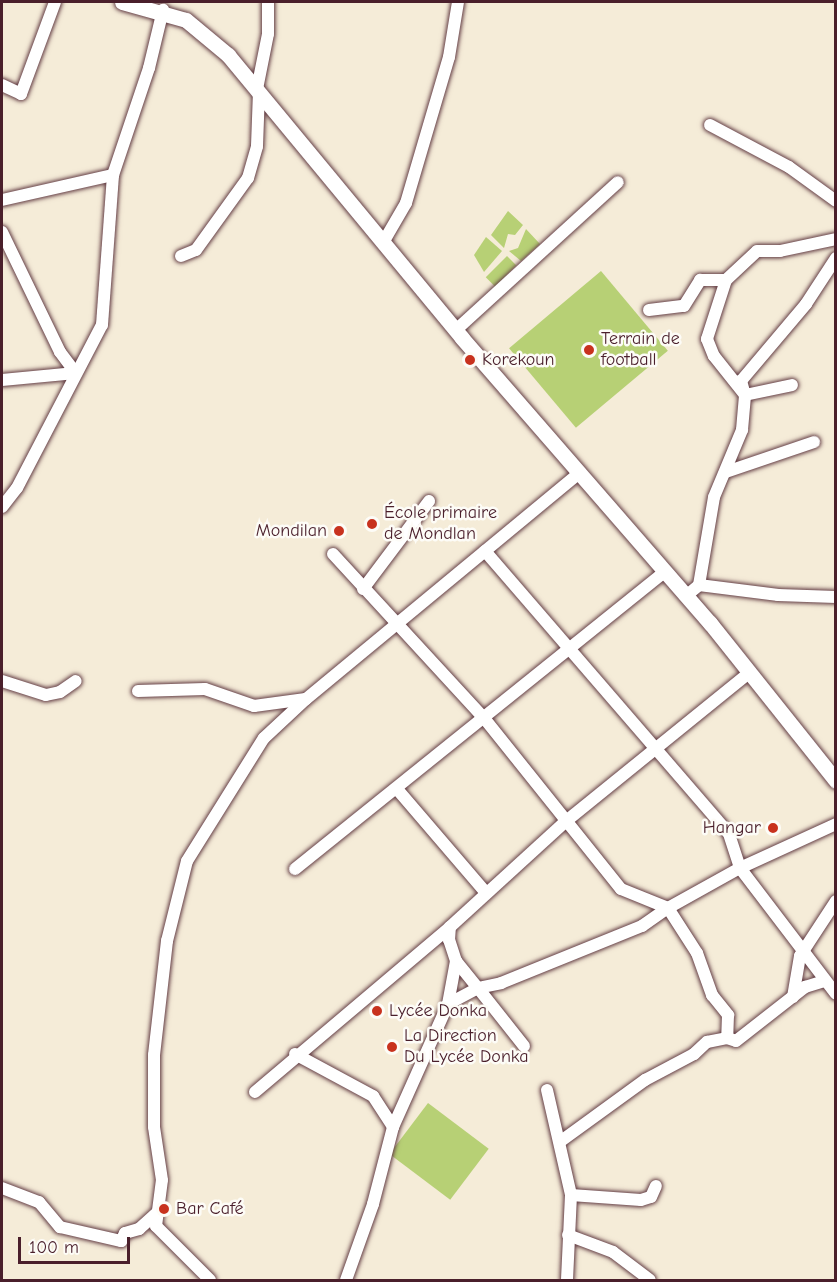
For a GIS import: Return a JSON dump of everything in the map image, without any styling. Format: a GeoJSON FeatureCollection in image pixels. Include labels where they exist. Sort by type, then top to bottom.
{"type":"FeatureCollection","features":[{"type":"Feature","properties":{"kind":"main road"},"geometry":{"type":"LineString","coordinates":[[122,2],[163,10],[204,32],[258,90],[456,330],[750,672],[836,781]]}},
{"type":"Feature","properties":{"kind":"street"},"geometry":{"type":"LineString","coordinates":[[2,85],[21,94],[55,2]]}},
{"type":"Feature","properties":{"kind":"street"},"geometry":{"type":"LineString","coordinates":[[181,256],[196,250],[248,178],[257,146],[258,90],[268,34],[268,2]]}},
{"type":"Feature","properties":{"kind":"street"},"geometry":{"type":"LineString","coordinates":[[384,241],[406,204],[449,57],[458,2]]}},
{"type":"Feature","properties":{"kind":"street"},"geometry":{"type":"LineString","coordinates":[[2,507],[17,488],[102,325],[113,175],[149,68],[163,10]]}},
{"type":"Feature","properties":{"kind":"street"},"geometry":{"type":"LineString","coordinates":[[710,125],[797,172],[836,201]]}},
{"type":"Feature","properties":{"kind":"street"},"geometry":{"type":"LineString","coordinates":[[2,200],[113,175]]}},
{"type":"Feature","properties":{"kind":"street"},"geometry":{"type":"LineString","coordinates":[[456,330],[618,182]]}},
{"type":"Feature","properties":{"kind":"street"},"geometry":{"type":"LineString","coordinates":[[2,232],[60,352],[76,373]]}},
{"type":"Feature","properties":{"kind":"street"},"geometry":{"type":"LineString","coordinates":[[745,395],[714,356],[707,339],[726,280],[757,251],[780,251],[836,239]]}},
{"type":"Feature","properties":{"kind":"street"},"geometry":{"type":"LineString","coordinates":[[686,596],[699,585],[714,497],[742,430],[745,395],[741,381],[806,304],[836,258]]}},
{"type":"Feature","properties":{"kind":"street"},"geometry":{"type":"LineString","coordinates":[[649,310],[684,306],[700,280],[726,280]]}},
{"type":"Feature","properties":{"kind":"street"},"geometry":{"type":"LineString","coordinates":[[2,380],[76,373]]}},
{"type":"Feature","properties":{"kind":"street"},"geometry":{"type":"LineString","coordinates":[[745,395],[792,386]]}},
{"type":"Feature","properties":{"kind":"street"},"geometry":{"type":"LineString","coordinates":[[726,472],[814,442]]}},
{"type":"Feature","properties":{"kind":"street"},"geometry":{"type":"LineString","coordinates":[[210,1281],[156,1226],[162,1180],[154,1127],[154,1055],[167,941],[182,878],[198,838],[264,738],[306,699],[579,473]]}},
{"type":"Feature","properties":{"kind":"street"},"geometry":{"type":"LineString","coordinates":[[363,589],[429,501]]}},
{"type":"Feature","properties":{"kind":"street"},"geometry":{"type":"LineString","coordinates":[[485,551],[570,651],[659,749],[729,834],[740,868],[801,952],[836,994]]}},
{"type":"Feature","properties":{"kind":"street"},"geometry":{"type":"LineString","coordinates":[[333,554],[484,718],[565,822],[621,889],[668,908],[697,953],[712,995],[728,1015],[727,1038]]}},
{"type":"Feature","properties":{"kind":"street"},"geometry":{"type":"LineString","coordinates":[[295,869],[570,651],[665,571]]}},
{"type":"Feature","properties":{"kind":"street"},"geometry":{"type":"LineString","coordinates":[[699,585],[778,595],[836,597]]}},
{"type":"Feature","properties":{"kind":"street"},"geometry":{"type":"LineString","coordinates":[[255,1092],[295,1054],[450,927],[565,822],[659,749],[750,672]]}},
{"type":"Feature","properties":{"kind":"street"},"geometry":{"type":"LineString","coordinates":[[2,681],[46,694],[60,692],[76,681]]}},
{"type":"Feature","properties":{"kind":"street"},"geometry":{"type":"LineString","coordinates":[[138,691],[205,689],[254,706],[306,699]]}},
{"type":"Feature","properties":{"kind":"street"},"geometry":{"type":"LineString","coordinates":[[397,789],[486,893]]}},
{"type":"Feature","properties":{"kind":"street"},"geometry":{"type":"LineString","coordinates":[[448,1004],[478,988],[540,969],[571,952],[642,926],[668,908],[740,868],[836,824]]}},
{"type":"Feature","properties":{"kind":"street"},"geometry":{"type":"LineString","coordinates":[[793,997],[801,952],[836,901]]}},
{"type":"Feature","properties":{"kind":"street"},"geometry":{"type":"LineString","coordinates":[[450,927],[448,940],[456,961],[525,1046]]}},
{"type":"Feature","properties":{"kind":"street"},"geometry":{"type":"LineString","coordinates":[[346,1281],[373,1204],[393,1127],[448,1004],[456,961]]}},
{"type":"Feature","properties":{"kind":"street"},"geometry":{"type":"LineString","coordinates":[[561,1141],[645,1080],[694,1054],[707,1042],[727,1038],[736,1041],[805,987],[825,981]]}},
{"type":"Feature","properties":{"kind":"street"},"geometry":{"type":"LineString","coordinates":[[295,1054],[373,1095],[393,1127]]}},
{"type":"Feature","properties":{"kind":"street"},"geometry":{"type":"LineString","coordinates":[[547,1090],[561,1141],[571,1195],[567,1281]]}},
{"type":"Feature","properties":{"kind":"street"},"geometry":{"type":"LineString","coordinates":[[571,1195],[641,1200],[651,1197],[656,1186]]}},
{"type":"Feature","properties":{"kind":"street"},"geometry":{"type":"LineString","coordinates":[[2,1188],[39,1202],[60,1227],[121,1241],[126,1233],[139,1229],[158,1212]]}},
{"type":"Feature","properties":{"kind":"street"},"geometry":{"type":"LineString","coordinates":[[568,1234],[613,1252],[650,1281]]}},
{"type":"Feature","properties":{"kind":"green space"},"geometry":{"type":"Polygon","coordinates":[[[508,211],[523,225],[515,235],[508,234],[504,248],[491,235],[508,211]]]}},
{"type":"Feature","properties":{"kind":"green space"},"geometry":{"type":"Polygon","coordinates":[[[526,229],[540,244],[521,261],[509,251],[518,248],[526,229]]]}},
{"type":"Feature","properties":{"kind":"green space"},"geometry":{"type":"Polygon","coordinates":[[[486,237],[502,251],[484,272],[474,255],[486,237]]]}},
{"type":"Feature","properties":{"kind":"green space"},"geometry":{"type":"Polygon","coordinates":[[[507,256],[516,265],[495,286],[486,277],[507,256]]]}},
{"type":"Feature","properties":{"kind":"green space","name":"Terrain de football"},"geometry":{"type":"Polygon","coordinates":[[[601,271],[668,351],[576,428],[509,348],[601,271]]]}},
{"type":"Feature","properties":{"kind":"green space"},"geometry":{"type":"Polygon","coordinates":[[[428,1103],[489,1149],[450,1200],[389,1154],[428,1103]]]}},
{"type":"Feature","properties":{"kind":"place","name":"Terrain de football"},"geometry":{"type":"Point","coordinates":[589,350]}},
{"type":"Feature","properties":{"kind":"place","name":"Korekoun"},"geometry":{"type":"Point","coordinates":[470,360]}},
{"type":"Feature","properties":{"kind":"place","name":"École primaire de Mondlan"},"geometry":{"type":"Point","coordinates":[372,524]}},
{"type":"Feature","properties":{"kind":"place","name":"Mondilan"},"geometry":{"type":"Point","coordinates":[339,531]}},
{"type":"Feature","properties":{"kind":"place","name":"Hangar"},"geometry":{"type":"Point","coordinates":[773,828]}},
{"type":"Feature","properties":{"kind":"place","name":"Lycée Donka"},"geometry":{"type":"Point","coordinates":[377,1011]}},
{"type":"Feature","properties":{"kind":"place","name":"La Direction Du Lycée Donka"},"geometry":{"type":"Point","coordinates":[392,1047]}},
{"type":"Feature","properties":{"kind":"place","name":"Bar Café"},"geometry":{"type":"Point","coordinates":[164,1209]}}]}
